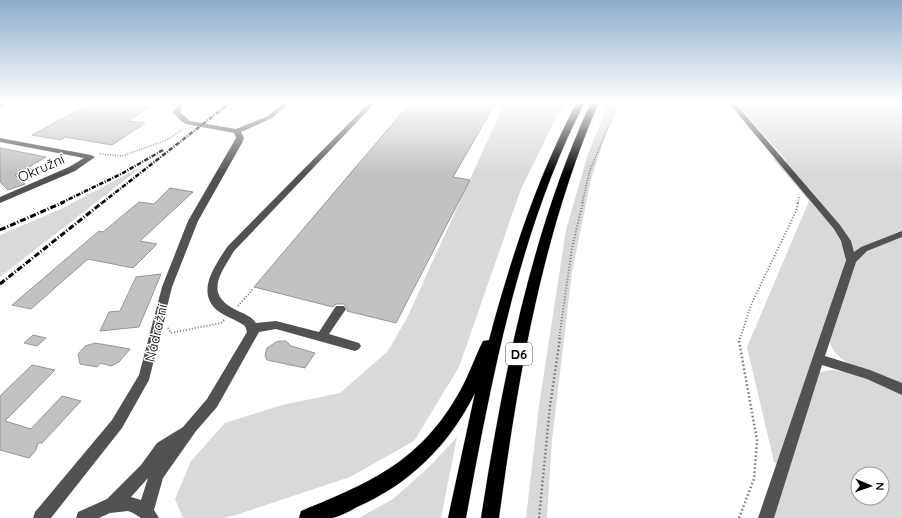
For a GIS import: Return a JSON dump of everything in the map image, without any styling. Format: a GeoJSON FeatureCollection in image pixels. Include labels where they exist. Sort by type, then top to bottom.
{"type":"FeatureCollection","features":[{"type":"Feature","properties":{"kind":"highway","name":"D6"},"geometry":{"type":"LineString","coordinates":[[457,518],[501,317],[541,189],[567,126]]}},
{"type":"Feature","properties":{"kind":"highway","name":"D6"},"geometry":{"type":"LineString","coordinates":[[490,518],[517,364],[544,242],[558,193],[583,126]]}},
{"type":"Feature","properties":{"kind":"highway"},"geometry":{"type":"LineString","coordinates":[[308,518],[337,508],[379,487],[417,461],[440,436],[464,400],[501,317]]}},
{"type":"Feature","properties":{"kind":"street"},"geometry":{"type":"LineString","coordinates":[[207,126],[237,131],[248,126]]}},
{"type":"Feature","properties":{"kind":"street"},"geometry":{"type":"LineString","coordinates":[[84,518],[97,510],[113,504],[132,504],[148,514],[158,474],[191,427],[212,403],[251,337],[253,328],[250,322],[220,308],[214,302],[213,286],[216,272],[223,258],[349,126]]}},
{"type":"Feature","properties":{"kind":"street"},"geometry":{"type":"LineString","coordinates":[[751,126],[837,227],[846,241],[851,260]]}},
{"type":"Feature","properties":{"kind":"street","name":"Nádražní"},"geometry":{"type":"LineString","coordinates":[[41,518],[117,424],[146,376],[167,287],[193,221],[238,143],[240,138],[237,131]]}},
{"type":"Feature","properties":{"kind":"street"},"geometry":{"type":"LineString","coordinates":[[0,140],[90,157]]}},
{"type":"Feature","properties":{"kind":"street","name":"Okružní"},"geometry":{"type":"LineString","coordinates":[[0,200],[72,169],[90,157]]}},
{"type":"Feature","properties":{"kind":"street"},"geometry":{"type":"LineString","coordinates":[[766,518],[851,260],[864,249],[902,234]]}},
{"type":"Feature","properties":{"kind":"street"},"geometry":{"type":"LineString","coordinates":[[322,336],[340,309]]}},
{"type":"Feature","properties":{"kind":"street"},"geometry":{"type":"LineString","coordinates":[[253,328],[276,325],[355,346]]}},
{"type":"Feature","properties":{"kind":"street"},"geometry":{"type":"LineString","coordinates":[[818,359],[870,375],[902,389]]}},
{"type":"Feature","properties":{"kind":"street"},"geometry":{"type":"LineString","coordinates":[[113,504],[146,470],[162,448],[191,427]]}},
{"type":"Feature","properties":{"kind":"path"},"geometry":{"type":"LineString","coordinates":[[90,157],[98,154],[122,156],[154,146],[167,140],[185,127],[181,126]]}},
{"type":"Feature","properties":{"kind":"path"},"geometry":{"type":"LineString","coordinates":[[539,518],[550,406],[572,248],[590,170],[609,126]]}},
{"type":"Feature","properties":{"kind":"path"},"geometry":{"type":"LineString","coordinates":[[739,518],[754,479],[757,440],[739,341],[751,305],[797,209],[800,198],[796,192]]}},
{"type":"Feature","properties":{"kind":"path"},"geometry":{"type":"LineString","coordinates":[[236,308],[254,288]]}},
{"type":"Feature","properties":{"kind":"path"},"geometry":{"type":"LineString","coordinates":[[160,316],[171,333],[221,323],[227,317]]}},
{"type":"Feature","properties":{"kind":"shaded area"},"geometry":{"type":"Polygon","coordinates":[[[494,126],[552,126],[521,189],[459,367],[414,441],[350,477],[236,515],[223,518],[183,518],[175,499],[191,461],[225,423],[282,405],[340,393],[388,351],[407,318],[494,126]]]}},
{"type":"Feature","properties":{"kind":"shaded area"},"geometry":{"type":"Polygon","coordinates":[[[599,126],[608,126],[591,179],[572,272],[552,440],[547,518],[526,518],[539,406],[566,230],[588,154],[599,126]]]}},
{"type":"Feature","properties":{"kind":"shaded area"},"geometry":{"type":"Polygon","coordinates":[[[756,126],[902,126],[902,387],[858,369],[839,356],[832,348],[829,339],[854,264],[854,251],[851,244],[788,167],[785,159],[756,126]]]}},
{"type":"Feature","properties":{"kind":"shaded area"},"geometry":{"type":"Polygon","coordinates":[[[773,159],[776,159],[807,193],[827,218],[836,232],[846,258],[780,464],[774,462],[747,347],[809,201],[773,159]]]}},
{"type":"Feature","properties":{"kind":"shaded area"},"geometry":{"type":"Polygon","coordinates":[[[144,165],[0,277],[0,235],[61,209],[144,165]]]}},
{"type":"Feature","properties":{"kind":"shaded area"},"geometry":{"type":"Polygon","coordinates":[[[832,370],[857,374],[902,393],[902,518],[771,518],[816,374],[832,370]]]}},
{"type":"Feature","properties":{"kind":"shaded area"},"geometry":{"type":"Polygon","coordinates":[[[457,437],[441,518],[359,518],[393,499],[429,467],[457,437]]]}},
{"type":"Feature","properties":{"kind":"building"},"geometry":{"type":"Polygon","coordinates":[[[48,126],[140,126],[112,145],[65,137],[61,140],[32,135],[48,126]]]}},
{"type":"Feature","properties":{"kind":"building"},"geometry":{"type":"Polygon","coordinates":[[[390,126],[482,126],[453,177],[470,180],[396,323],[347,311],[344,304],[336,304],[333,307],[254,287],[390,126]]]}},
{"type":"Feature","properties":{"kind":"building"},"geometry":{"type":"Polygon","coordinates":[[[0,148],[46,157],[15,175],[25,184],[8,190],[0,182],[0,148]]]}},
{"type":"Feature","properties":{"kind":"building"},"geometry":{"type":"Polygon","coordinates":[[[170,188],[193,192],[140,241],[157,244],[133,268],[88,259],[31,309],[12,305],[99,231],[103,232],[139,202],[154,204],[170,188]]]}},
{"type":"Feature","properties":{"kind":"building"},"geometry":{"type":"Polygon","coordinates":[[[161,274],[139,327],[100,331],[109,312],[120,311],[136,277],[161,274]]]}},
{"type":"Feature","properties":{"kind":"building"},"geometry":{"type":"Polygon","coordinates":[[[33,335],[46,338],[37,346],[24,343],[33,335]]]}},
{"type":"Feature","properties":{"kind":"building"},"geometry":{"type":"Polygon","coordinates":[[[286,341],[291,346],[315,353],[305,368],[267,360],[265,356],[267,348],[276,342],[286,341]]]}},
{"type":"Feature","properties":{"kind":"building"},"geometry":{"type":"Polygon","coordinates":[[[95,343],[130,349],[119,362],[111,366],[100,363],[97,367],[80,364],[78,354],[85,346],[95,343]]]}},
{"type":"Feature","properties":{"kind":"building"},"geometry":{"type":"Polygon","coordinates":[[[32,365],[55,370],[5,421],[31,429],[62,396],[81,401],[42,443],[38,443],[36,450],[29,458],[0,450],[0,396],[32,365]]]}},
{"type":"Feature","properties":{"kind":"railway"},"geometry":{"type":"LineString","coordinates":[[102,203],[200,126]]}},
{"type":"Feature","properties":{"kind":"railway"},"geometry":{"type":"LineString","coordinates":[[61,203],[123,173],[163,150]]}},
{"type":"Feature","properties":{"kind":"railway"},"geometry":{"type":"LineString","coordinates":[[0,230],[64,202]]}},
{"type":"Feature","properties":{"kind":"railway"},"geometry":{"type":"LineString","coordinates":[[0,284],[103,202]]}}]}
